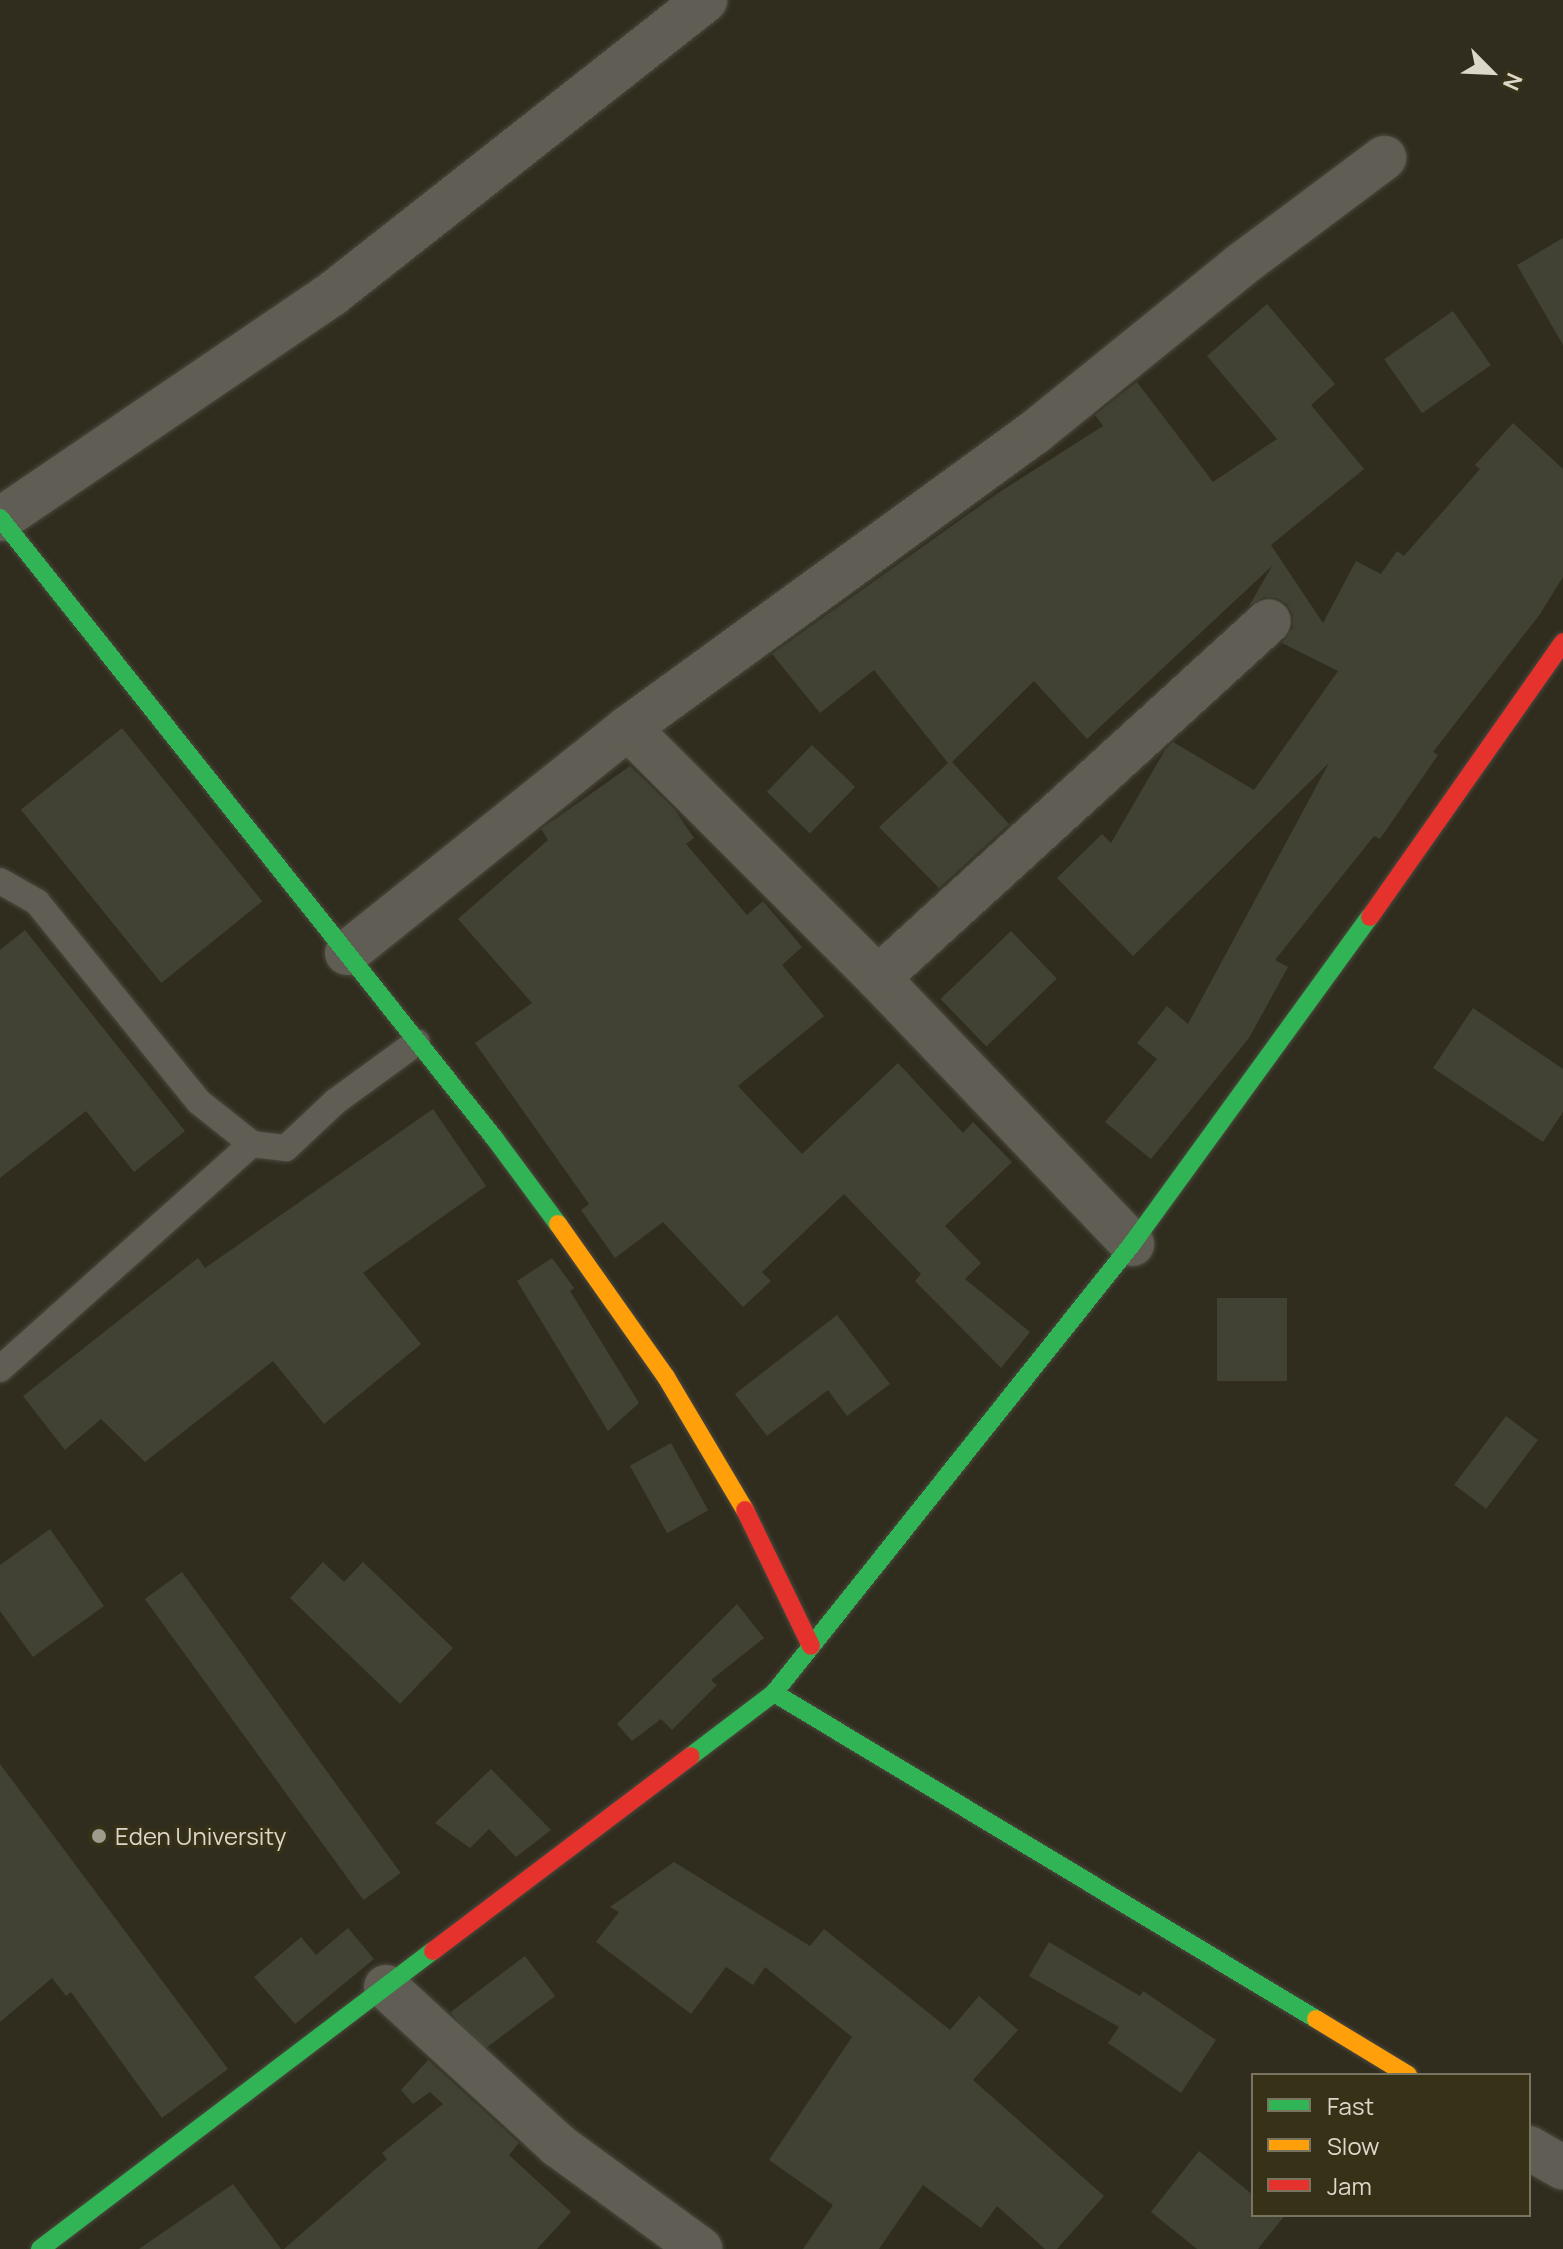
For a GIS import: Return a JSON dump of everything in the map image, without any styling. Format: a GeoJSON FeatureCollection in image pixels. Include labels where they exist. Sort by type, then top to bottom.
{"type":"FeatureCollection","features":[{"type":"Feature","properties":{"kind":"street"},"geometry":{"type":"LineString","coordinates":[[705,0],[332,294],[0,518],[513,1164],[666,1377],[756,1530],[811,1646]]}},
{"type":"Feature","properties":{"kind":"street"},"geometry":{"type":"LineString","coordinates":[[347,953],[628,728],[1035,432],[1241,265],[1384,158]]}},
{"type":"Feature","properties":{"kind":"street"},"geometry":{"type":"LineString","coordinates":[[878,978],[1269,621]]}},
{"type":"Feature","properties":{"kind":"street"},"geometry":{"type":"LineString","coordinates":[[40,2249],[774,1693],[1132,1244],[1310,1002],[1563,642]]}},
{"type":"Feature","properties":{"kind":"street"},"geometry":{"type":"LineString","coordinates":[[628,728],[878,978],[1132,1244]]}},
{"type":"Feature","properties":{"kind":"street"},"geometry":{"type":"LineString","coordinates":[[774,1693],[1405,2073]]}},
{"type":"Feature","properties":{"kind":"street"},"geometry":{"type":"LineString","coordinates":[[386,1987],[559,2146],[700,2249]]}},
{"type":"Feature","properties":{"kind":"street"},"geometry":{"type":"LineString","coordinates":[[1531,2149],[1563,2168]]}},
{"type":"Feature","properties":{"kind":"lane"},"geometry":{"type":"LineString","coordinates":[[0,881],[37,902],[199,1102],[252,1144],[286,1148],[336,1101],[417,1042]]}},
{"type":"Feature","properties":{"kind":"lane"},"geometry":{"type":"LineString","coordinates":[[0,1369],[252,1144]]}},
{"type":"Feature","properties":{"kind":"building"},"geometry":{"type":"Polygon","coordinates":[[[1563,238],[1563,345],[1517,265],[1563,238]]]}},
{"type":"Feature","properties":{"kind":"building"},"geometry":{"type":"Polygon","coordinates":[[[1267,304],[1335,384],[1311,405],[1364,469],[1271,545],[1323,623],[1356,561],[1381,574],[1397,551],[1404,556],[1480,469],[1475,465],[1513,423],[1563,469],[1563,577],[1540,614],[1433,752],[1438,755],[1380,839],[1374,836],[1275,960],[1288,967],[1249,1038],[1151,1159],[1105,1122],[1157,1059],[1137,1043],[1167,1006],[1188,1024],[1329,763],[1133,956],[1057,878],[1102,834],[1111,843],[1165,750],[1173,742],[1254,790],[1338,671],[1282,643],[1293,628],[1293,615],[1287,604],[1277,598],[1264,597],[1249,606],[1272,566],[1087,739],[1034,681],[952,762],[1009,824],[939,888],[879,827],[948,763],[874,670],[820,713],[772,654],[998,493],[1103,426],[1095,415],[1137,382],[1213,482],[1277,439],[1207,356],[1267,304]]]}},
{"type":"Feature","properties":{"kind":"building"},"geometry":{"type":"Polygon","coordinates":[[[1453,311],[1491,365],[1422,413],[1384,359],[1453,311]]]}},
{"type":"Feature","properties":{"kind":"building"},"geometry":{"type":"Polygon","coordinates":[[[122,728],[262,901],[161,983],[21,810],[122,728]]]}},
{"type":"Feature","properties":{"kind":"building"},"geometry":{"type":"Polygon","coordinates":[[[812,745],[855,787],[810,833],[767,792],[812,745]]]}},
{"type":"Feature","properties":{"kind":"building"},"geometry":{"type":"Polygon","coordinates":[[[630,766],[675,810],[694,838],[686,844],[747,915],[763,901],[802,947],[782,965],[824,1016],[738,1086],[802,1154],[898,1063],[963,1133],[973,1122],[1012,1162],[945,1226],[981,1263],[965,1279],[1030,1332],[1001,1368],[915,1281],[921,1274],[844,1194],[762,1272],[771,1281],[743,1307],[663,1222],[615,1258],[581,1210],[589,1204],[475,1043],[532,1003],[458,919],[548,840],[541,829],[630,766]]]}},
{"type":"Feature","properties":{"kind":"building"},"geometry":{"type":"Polygon","coordinates":[[[25,930],[185,1131],[134,1172],[86,1111],[0,1178],[0,950],[25,930]]]}},
{"type":"Feature","properties":{"kind":"building"},"geometry":{"type":"Polygon","coordinates":[[[1011,931],[1057,978],[986,1047],[941,999],[1011,931]]]}},
{"type":"Feature","properties":{"kind":"building"},"geometry":{"type":"Polygon","coordinates":[[[1473,1008],[1563,1069],[1563,1112],[1543,1142],[1433,1068],[1473,1008]]]}},
{"type":"Feature","properties":{"kind":"building"},"geometry":{"type":"Polygon","coordinates":[[[433,1109],[486,1186],[363,1273],[421,1344],[324,1424],[273,1361],[145,1462],[101,1419],[65,1450],[23,1396],[198,1258],[205,1268],[433,1109]]]}},
{"type":"Feature","properties":{"kind":"building"},"geometry":{"type":"Polygon","coordinates":[[[552,1258],[574,1288],[570,1291],[639,1403],[608,1431],[517,1281],[552,1258]]]}},
{"type":"Feature","properties":{"kind":"building"},"geometry":{"type":"Polygon","coordinates":[[[1217,1298],[1287,1298],[1287,1381],[1217,1381],[1217,1298]]]}},
{"type":"Feature","properties":{"kind":"building"},"geometry":{"type":"Polygon","coordinates":[[[837,1315],[890,1384],[847,1416],[828,1390],[767,1436],[735,1394],[837,1315]]]}},
{"type":"Feature","properties":{"kind":"building"},"geometry":{"type":"Polygon","coordinates":[[[1506,1416],[1538,1440],[1486,1509],[1454,1485],[1506,1416]]]}},
{"type":"Feature","properties":{"kind":"building"},"geometry":{"type":"Polygon","coordinates":[[[671,1443],[708,1510],[667,1533],[630,1466],[671,1443]]]}},
{"type":"Feature","properties":{"kind":"building"},"geometry":{"type":"Polygon","coordinates":[[[50,1529],[104,1606],[33,1657],[0,1611],[0,1565],[50,1529]]]}},
{"type":"Feature","properties":{"kind":"building"},"geometry":{"type":"Polygon","coordinates":[[[323,1562],[344,1582],[363,1562],[453,1648],[400,1704],[290,1598],[323,1562]]]}},
{"type":"Feature","properties":{"kind":"building"},"geometry":{"type":"Polygon","coordinates":[[[182,1572],[401,1873],[363,1900],[145,1599],[182,1572]]]}},
{"type":"Feature","properties":{"kind":"building"},"geometry":{"type":"Polygon","coordinates":[[[737,1604],[764,1638],[711,1680],[717,1685],[672,1730],[661,1719],[632,1741],[617,1724],[737,1604]]]}},
{"type":"Feature","properties":{"kind":"building"},"geometry":{"type":"Polygon","coordinates":[[[0,1764],[228,2069],[162,2118],[71,1992],[66,1996],[52,1978],[0,2022],[0,1764]]]}},
{"type":"Feature","properties":{"kind":"building"},"geometry":{"type":"Polygon","coordinates":[[[491,1769],[551,1830],[516,1857],[489,1829],[470,1848],[435,1823],[491,1769]]]}},
{"type":"Feature","properties":{"kind":"building"},"geometry":{"type":"Polygon","coordinates":[[[674,1862],[810,1946],[824,1929],[950,2030],[979,1996],[1018,2030],[973,2080],[1104,2196],[1057,2249],[1045,2249],[997,2206],[981,2228],[923,2185],[879,2249],[803,2249],[833,2205],[769,2160],[852,2037],[765,1967],[753,1985],[726,1967],[691,2014],[596,1942],[619,1912],[610,1907],[674,1862]]]}},
{"type":"Feature","properties":{"kind":"building"},"geometry":{"type":"Polygon","coordinates":[[[348,1928],[374,1959],[295,2024],[254,1977],[301,1937],[316,1955],[348,1928]]]}},
{"type":"Feature","properties":{"kind":"building"},"geometry":{"type":"Polygon","coordinates":[[[1049,1942],[1140,1996],[1143,1991],[1216,2040],[1181,2093],[1108,2043],[1119,2027],[1029,1976],[1049,1942]]]}},
{"type":"Feature","properties":{"kind":"building"},"geometry":{"type":"Polygon","coordinates":[[[525,1956],[555,1996],[481,2052],[451,2012],[525,1956]]]}},
{"type":"Feature","properties":{"kind":"building"},"geometry":{"type":"Polygon","coordinates":[[[428,2060],[519,2143],[509,2155],[571,2212],[537,2249],[284,2249],[387,2159],[382,2153],[443,2104],[430,2092],[413,2104],[401,2090],[428,2060]]]}},
{"type":"Feature","properties":{"kind":"building"},"geometry":{"type":"Polygon","coordinates":[[[1199,2151],[1251,2193],[1251,2217],[1283,2217],[1258,2249],[1197,2249],[1151,2212],[1199,2151]]]}},
{"type":"Feature","properties":{"kind":"building"},"geometry":{"type":"Polygon","coordinates":[[[233,2184],[281,2249],[139,2249],[233,2184]]]}},
{"type":"Feature","properties":{"kind":"traffic: fast"},"geometry":{"type":"LineString","coordinates":[[0,518],[495,1139],[558,1224]]}},
{"type":"Feature","properties":{"kind":"traffic: fast"},"geometry":{"type":"LineString","coordinates":[[691,1756],[774,1693],[1132,1244],[1370,917]]}},
{"type":"Feature","properties":{"kind":"traffic: fast"},"geometry":{"type":"LineString","coordinates":[[774,1693],[1316,2019]]}},
{"type":"Feature","properties":{"kind":"traffic: fast"},"geometry":{"type":"LineString","coordinates":[[40,2249],[433,1951]]}},
{"type":"Feature","properties":{"kind":"traffic: slow"},"geometry":{"type":"LineString","coordinates":[[558,1224],[666,1377],[745,1510]]}},
{"type":"Feature","properties":{"kind":"traffic: slow"},"geometry":{"type":"LineString","coordinates":[[1316,2019],[1405,2073]]}},
{"type":"Feature","properties":{"kind":"traffic: jam"},"geometry":{"type":"LineString","coordinates":[[1370,917],[1563,642]]}},
{"type":"Feature","properties":{"kind":"traffic: jam"},"geometry":{"type":"LineString","coordinates":[[745,1510],[811,1646]]}},
{"type":"Feature","properties":{"kind":"traffic: jam"},"geometry":{"type":"LineString","coordinates":[[433,1951],[691,1756]]}},
{"type":"Feature","properties":{"kind":"place","name":"Eden University"},"geometry":{"type":"Point","coordinates":[99,1836]}}]}
